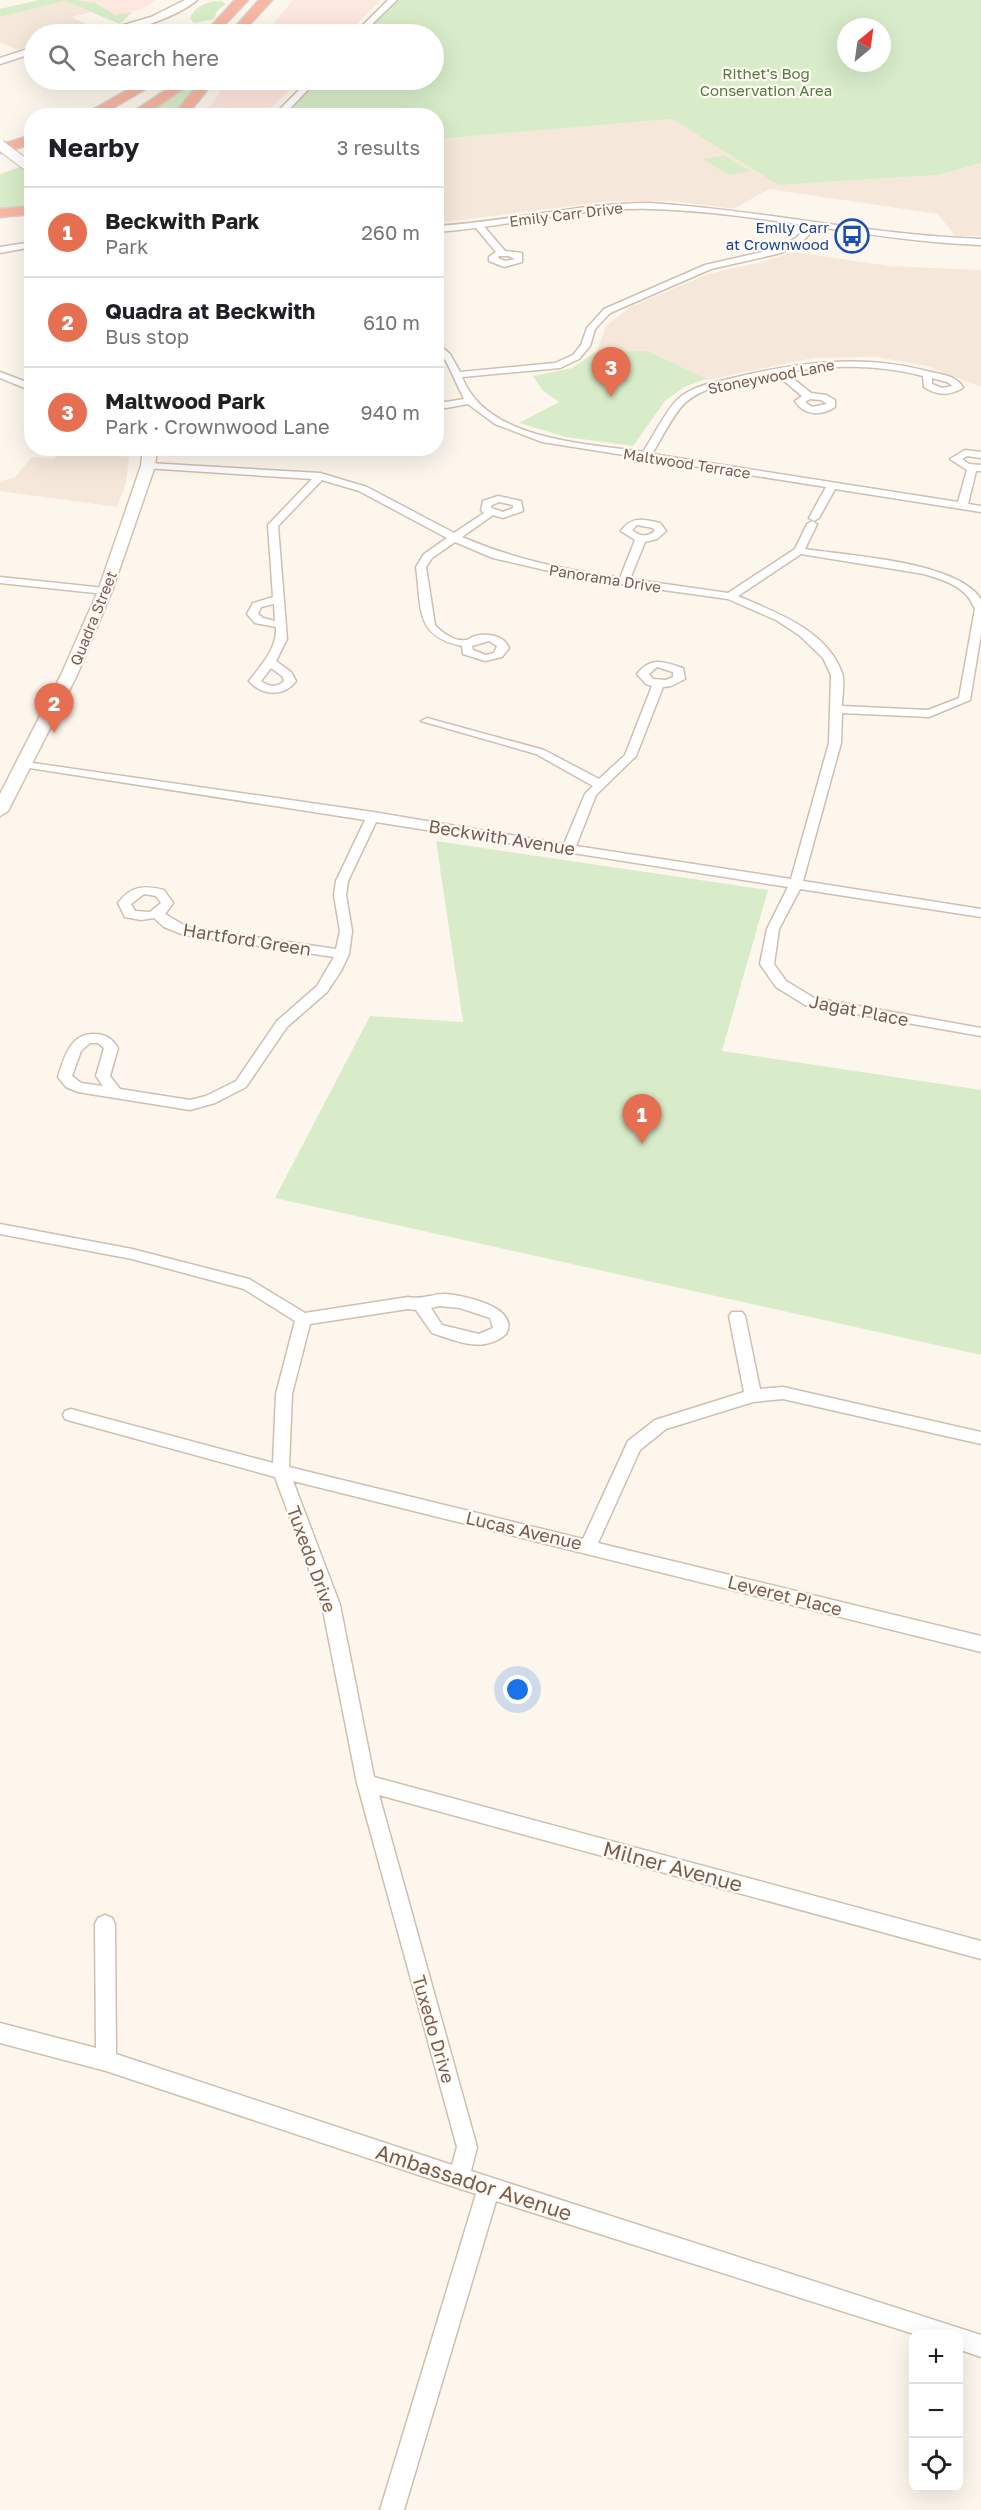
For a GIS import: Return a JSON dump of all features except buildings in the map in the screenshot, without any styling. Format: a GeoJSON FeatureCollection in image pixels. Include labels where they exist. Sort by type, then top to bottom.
{"type":"FeatureCollection","features":[{"type":"Feature","properties":{"kind":"highway"},"geometry":{"type":"LineString","coordinates":[[219,24],[242,0]]}},
{"type":"Feature","properties":{"kind":"highway"},"geometry":{"type":"LineString","coordinates":[[244,24],[266,0]]}},
{"type":"Feature","properties":{"kind":"highway"},"geometry":{"type":"LineString","coordinates":[[254,24],[274,0]]}},
{"type":"Feature","properties":{"kind":"highway"},"geometry":{"type":"LineString","coordinates":[[103,108],[136,90]]}},
{"type":"Feature","properties":{"kind":"highway"},"geometry":{"type":"LineString","coordinates":[[116,108],[146,90]]}},
{"type":"Feature","properties":{"kind":"highway"},"geometry":{"type":"LineString","coordinates":[[145,108],[173,90]]}},
{"type":"Feature","properties":{"kind":"highway"},"geometry":{"type":"LineString","coordinates":[[185,108],[200,90]]}},
{"type":"Feature","properties":{"kind":"highway"},"geometry":{"type":"LineString","coordinates":[[0,150],[24,142]]}},
{"type":"Feature","properties":{"kind":"highway"},"geometry":{"type":"LineString","coordinates":[[3,162],[24,150]]}},
{"type":"Feature","properties":{"kind":"highway"},"geometry":{"type":"LineString","coordinates":[[3,162],[24,160]]}},
{"type":"Feature","properties":{"kind":"highway"},"geometry":{"type":"LineString","coordinates":[[0,213],[24,211]]}},
{"type":"Feature","properties":{"kind":"main road"},"geometry":{"type":"LineString","coordinates":[[135,24],[154,19],[192,0]]}},
{"type":"Feature","properties":{"kind":"main road"},"geometry":{"type":"LineString","coordinates":[[0,61],[24,53]]}},
{"type":"Feature","properties":{"kind":"main road"},"geometry":{"type":"LineString","coordinates":[[0,145],[24,163]]}},
{"type":"Feature","properties":{"kind":"main road","name":"Quadra Street"},"geometry":{"type":"LineString","coordinates":[[0,812],[23,762],[69,675],[105,591],[148,466],[149,456]]}},
{"type":"Feature","properties":{"kind":"street"},"geometry":{"type":"LineString","coordinates":[[368,24],[393,0]]}},
{"type":"Feature","properties":{"kind":"street"},"geometry":{"type":"LineString","coordinates":[[285,108],[303,90]]}},
{"type":"Feature","properties":{"kind":"street","name":"Emily Carr Drive"},"geometry":{"type":"LineString","coordinates":[[444,228],[479,226],[588,208],[647,206],[694,209],[893,238],[981,242]]}},
{"type":"Feature","properties":{"kind":"street"},"geometry":{"type":"LineString","coordinates":[[479,226],[502,253]]}},
{"type":"Feature","properties":{"kind":"street"},"geometry":{"type":"LineString","coordinates":[[458,375],[556,366],[576,357],[585,345],[591,328],[608,311],[708,267],[778,251],[799,240],[812,226]]}},
{"type":"Feature","properties":{"kind":"street"},"geometry":{"type":"LineString","coordinates":[[0,250],[24,246]]}},
{"type":"Feature","properties":{"kind":"street","name":"Maltwood Terrace"},"geometry":{"type":"LineString","coordinates":[[444,351],[449,354],[470,401],[490,417],[542,439],[981,509]]}},
{"type":"Feature","properties":{"kind":"street","name":"Stoneywood Lane"},"geometry":{"type":"LineString","coordinates":[[645,457],[681,401],[699,390],[833,361],[904,366],[928,375]]}},
{"type":"Feature","properties":{"kind":"street"},"geometry":{"type":"LineString","coordinates":[[779,372],[808,396]]}},
{"type":"Feature","properties":{"kind":"street"},"geometry":{"type":"LineString","coordinates":[[0,375],[24,385]]}},
{"type":"Feature","properties":{"kind":"street"},"geometry":{"type":"LineString","coordinates":[[444,404],[470,401]]}},
{"type":"Feature","properties":{"kind":"street"},"geometry":{"type":"LineString","coordinates":[[962,506],[977,468],[957,463],[957,456],[965,453],[981,455]]}},
{"type":"Feature","properties":{"kind":"street","name":"Panorama Drive"},"geometry":{"type":"LineString","coordinates":[[148,466],[320,476],[363,489],[455,538],[497,556],[543,569],[730,596],[780,618],[803,633],[828,656],[837,675],[835,743],[796,884]]}},
{"type":"Feature","properties":{"kind":"street"},"geometry":{"type":"LineString","coordinates":[[270,662],[282,639],[273,525],[320,476]]}},
{"type":"Feature","properties":{"kind":"street"},"geometry":{"type":"LineString","coordinates":[[730,596],[799,551],[832,485]]}},
{"type":"Feature","properties":{"kind":"street"},"geometry":{"type":"LineString","coordinates":[[467,644],[448,640],[430,626],[422,567],[428,556],[490,513]]}},
{"type":"Feature","properties":{"kind":"street"},"geometry":{"type":"LineString","coordinates":[[623,582],[641,539]]}},
{"type":"Feature","properties":{"kind":"street"},"geometry":{"type":"LineString","coordinates":[[799,551],[931,573],[960,584],[975,596],[980,609],[964,700],[929,714],[835,709]]}},
{"type":"Feature","properties":{"kind":"street"},"geometry":{"type":"LineString","coordinates":[[0,580],[105,591]]}},
{"type":"Feature","properties":{"kind":"street"},"geometry":{"type":"LineString","coordinates":[[278,599],[257,605],[252,614],[258,621],[281,625]]}},
{"type":"Feature","properties":{"kind":"street"},"geometry":{"type":"LineString","coordinates":[[569,848],[591,794],[630,756],[658,684]]}},
{"type":"Feature","properties":{"kind":"street"},"geometry":{"type":"LineString","coordinates":[[427,721],[540,752],[599,784]]}},
{"type":"Feature","properties":{"kind":"street","name":"Beckwith Avenue"},"geometry":{"type":"LineString","coordinates":[[23,762],[981,913]]}},
{"type":"Feature","properties":{"kind":"street"},"geometry":{"type":"LineString","coordinates":[[115,1092],[103,1076],[111,1048],[107,1041],[98,1038],[81,1041],[76,1046],[65,1077],[70,1084],[78,1087],[190,1105],[210,1100],[241,1084],[282,1024],[322,988],[342,954],[346,931],[340,896],[342,881],[373,816]]}},
{"type":"Feature","properties":{"kind":"street","name":"Jagat Place"},"geometry":{"type":"LineString","coordinates":[[796,884],[777,918],[767,953],[767,964],[781,984],[810,1002],[981,1032]]}},
{"type":"Feature","properties":{"kind":"street","name":"Hartford Green"},"geometry":{"type":"LineString","coordinates":[[158,914],[169,924],[184,931],[342,954]]}},
{"type":"Feature","properties":{"kind":"street"},"geometry":{"type":"LineString","coordinates":[[0,1229],[132,1254],[249,1285],[303,1319],[408,1303],[422,1307]]}},
{"type":"Feature","properties":{"kind":"street"},"geometry":{"type":"LineString","coordinates":[[737,1316],[753,1396]]}},
{"type":"Feature","properties":{"kind":"street","name":"Tuxedo Drive"},"geometry":{"type":"LineString","coordinates":[[303,1319],[284,1394],[281,1472],[331,1605],[366,1783],[467,2147],[459,2177]]}},
{"type":"Feature","properties":{"kind":"street","name":"Lucas Avenue"},"geometry":{"type":"LineString","coordinates":[[71,1415],[281,1472],[588,1547],[634,1446],[661,1424],[753,1396],[783,1393],[981,1438]]}},
{"type":"Feature","properties":{"kind":"street","name":"Leveret Place"},"geometry":{"type":"LineString","coordinates":[[588,1547],[981,1644]]}},
{"type":"Feature","properties":{"kind":"street","name":"Milner Avenue"},"geometry":{"type":"LineString","coordinates":[[366,1783],[981,1950]]}},
{"type":"Feature","properties":{"kind":"street"},"geometry":{"type":"LineString","coordinates":[[105,1924],[106,2061]]}},
{"type":"Feature","properties":{"kind":"street","name":"Ambassador Avenue"},"geometry":{"type":"LineString","coordinates":[[0,2033],[106,2061],[489,2188],[934,2330]]}},
{"type":"Feature","properties":{"kind":"street"},"geometry":{"type":"LineString","coordinates":[[392,2510],[489,2188]]}},
{"type":"Feature","properties":{"kind":"street"},"geometry":{"type":"LineString","coordinates":[[963,2340],[981,2346]]}},
{"type":"Feature","properties":{"kind":"shaded area"},"geometry":{"type":"Polygon","coordinates":[[[76,0],[156,0],[142,9],[118,15],[111,14],[100,5],[76,0]]]}},
{"type":"Feature","properties":{"kind":"shaded area"},"geometry":{"type":"Polygon","coordinates":[[[293,0],[381,0],[356,24],[273,24],[293,0]]]}},
{"type":"Feature","properties":{"kind":"shaded area"},"geometry":{"type":"Polygon","coordinates":[[[65,1],[91,12],[71,17],[87,24],[24,24],[24,48],[18,50],[0,42],[0,17],[65,1]]]}},
{"type":"Feature","properties":{"kind":"shaded area"},"geometry":{"type":"Polygon","coordinates":[[[221,90],[290,90],[271,108],[207,108],[221,90]]]}},
{"type":"Feature","properties":{"kind":"shaded area"},"geometry":{"type":"Polygon","coordinates":[[[672,119],[778,185],[938,175],[981,163],[981,236],[955,236],[938,214],[769,189],[734,209],[673,201],[609,201],[444,222],[444,138],[672,119]]]}},
{"type":"Feature","properties":{"kind":"shaded area"},"geometry":{"type":"Polygon","coordinates":[[[794,252],[889,266],[981,270],[981,387],[927,366],[876,357],[813,358],[706,380],[649,351],[597,351],[606,326],[630,307],[708,274],[794,252]]]}},
{"type":"Feature","properties":{"kind":"shaded area"},"geometry":{"type":"Polygon","coordinates":[[[58,456],[129,457],[126,483],[117,507],[0,491],[0,481],[14,478],[32,457],[53,459],[58,456]]]}},
{"type":"Feature","properties":{"kind":"green space"},"geometry":{"type":"Polygon","coordinates":[[[39,0],[76,0],[96,3],[115,15],[132,12],[120,24],[65,1],[0,17],[0,9],[39,0]]]}},
{"type":"Feature","properties":{"kind":"green space","name":"Rithet's Bog Conservation Area"},"geometry":{"type":"Polygon","coordinates":[[[397,0],[981,0],[981,163],[938,175],[778,185],[672,119],[444,138],[444,108],[293,108],[309,90],[444,90],[444,24],[373,24],[397,0]]]}},
{"type":"Feature","properties":{"kind":"green space"},"geometry":{"type":"Polygon","coordinates":[[[221,1],[226,4],[217,11],[214,19],[194,23],[190,18],[203,5],[221,1]]]}},
{"type":"Feature","properties":{"kind":"green space"},"geometry":{"type":"Polygon","coordinates":[[[183,90],[194,90],[179,108],[155,108],[183,90]]]}},
{"type":"Feature","properties":{"kind":"green space"},"geometry":{"type":"Polygon","coordinates":[[[724,155],[750,171],[729,175],[703,159],[724,155]]]}},
{"type":"Feature","properties":{"kind":"green space"},"geometry":{"type":"Polygon","coordinates":[[[24,165],[24,209],[0,211],[0,174],[24,165]]]}},
{"type":"Feature","properties":{"kind":"green space"},"geometry":{"type":"Polygon","coordinates":[[[597,351],[648,351],[706,379],[684,387],[665,401],[633,446],[566,437],[519,423],[559,402],[542,390],[533,376],[572,368],[597,351]]]}},
{"type":"Feature","properties":{"kind":"green space"},"geometry":{"type":"Polygon","coordinates":[[[436,841],[768,890],[722,1051],[981,1090],[981,1355],[275,1198],[370,1016],[463,1022],[436,841]]]}},
{"type":"Feature","properties":{"kind":"place","name":"Emily Carr at Crownwood"},"geometry":{"type":"Point","coordinates":[852,236]}},
{"type":"Feature","properties":{"kind":"place","name":"Maltwood Park"},"geometry":{"type":"Point","coordinates":[611,397]}},
{"type":"Feature","properties":{"kind":"place","name":"Quadra at Beckwith"},"geometry":{"type":"Point","coordinates":[54,733]}},
{"type":"Feature","properties":{"kind":"place","name":"Beckwith Park"},"geometry":{"type":"Point","coordinates":[642,1144]}}]}
